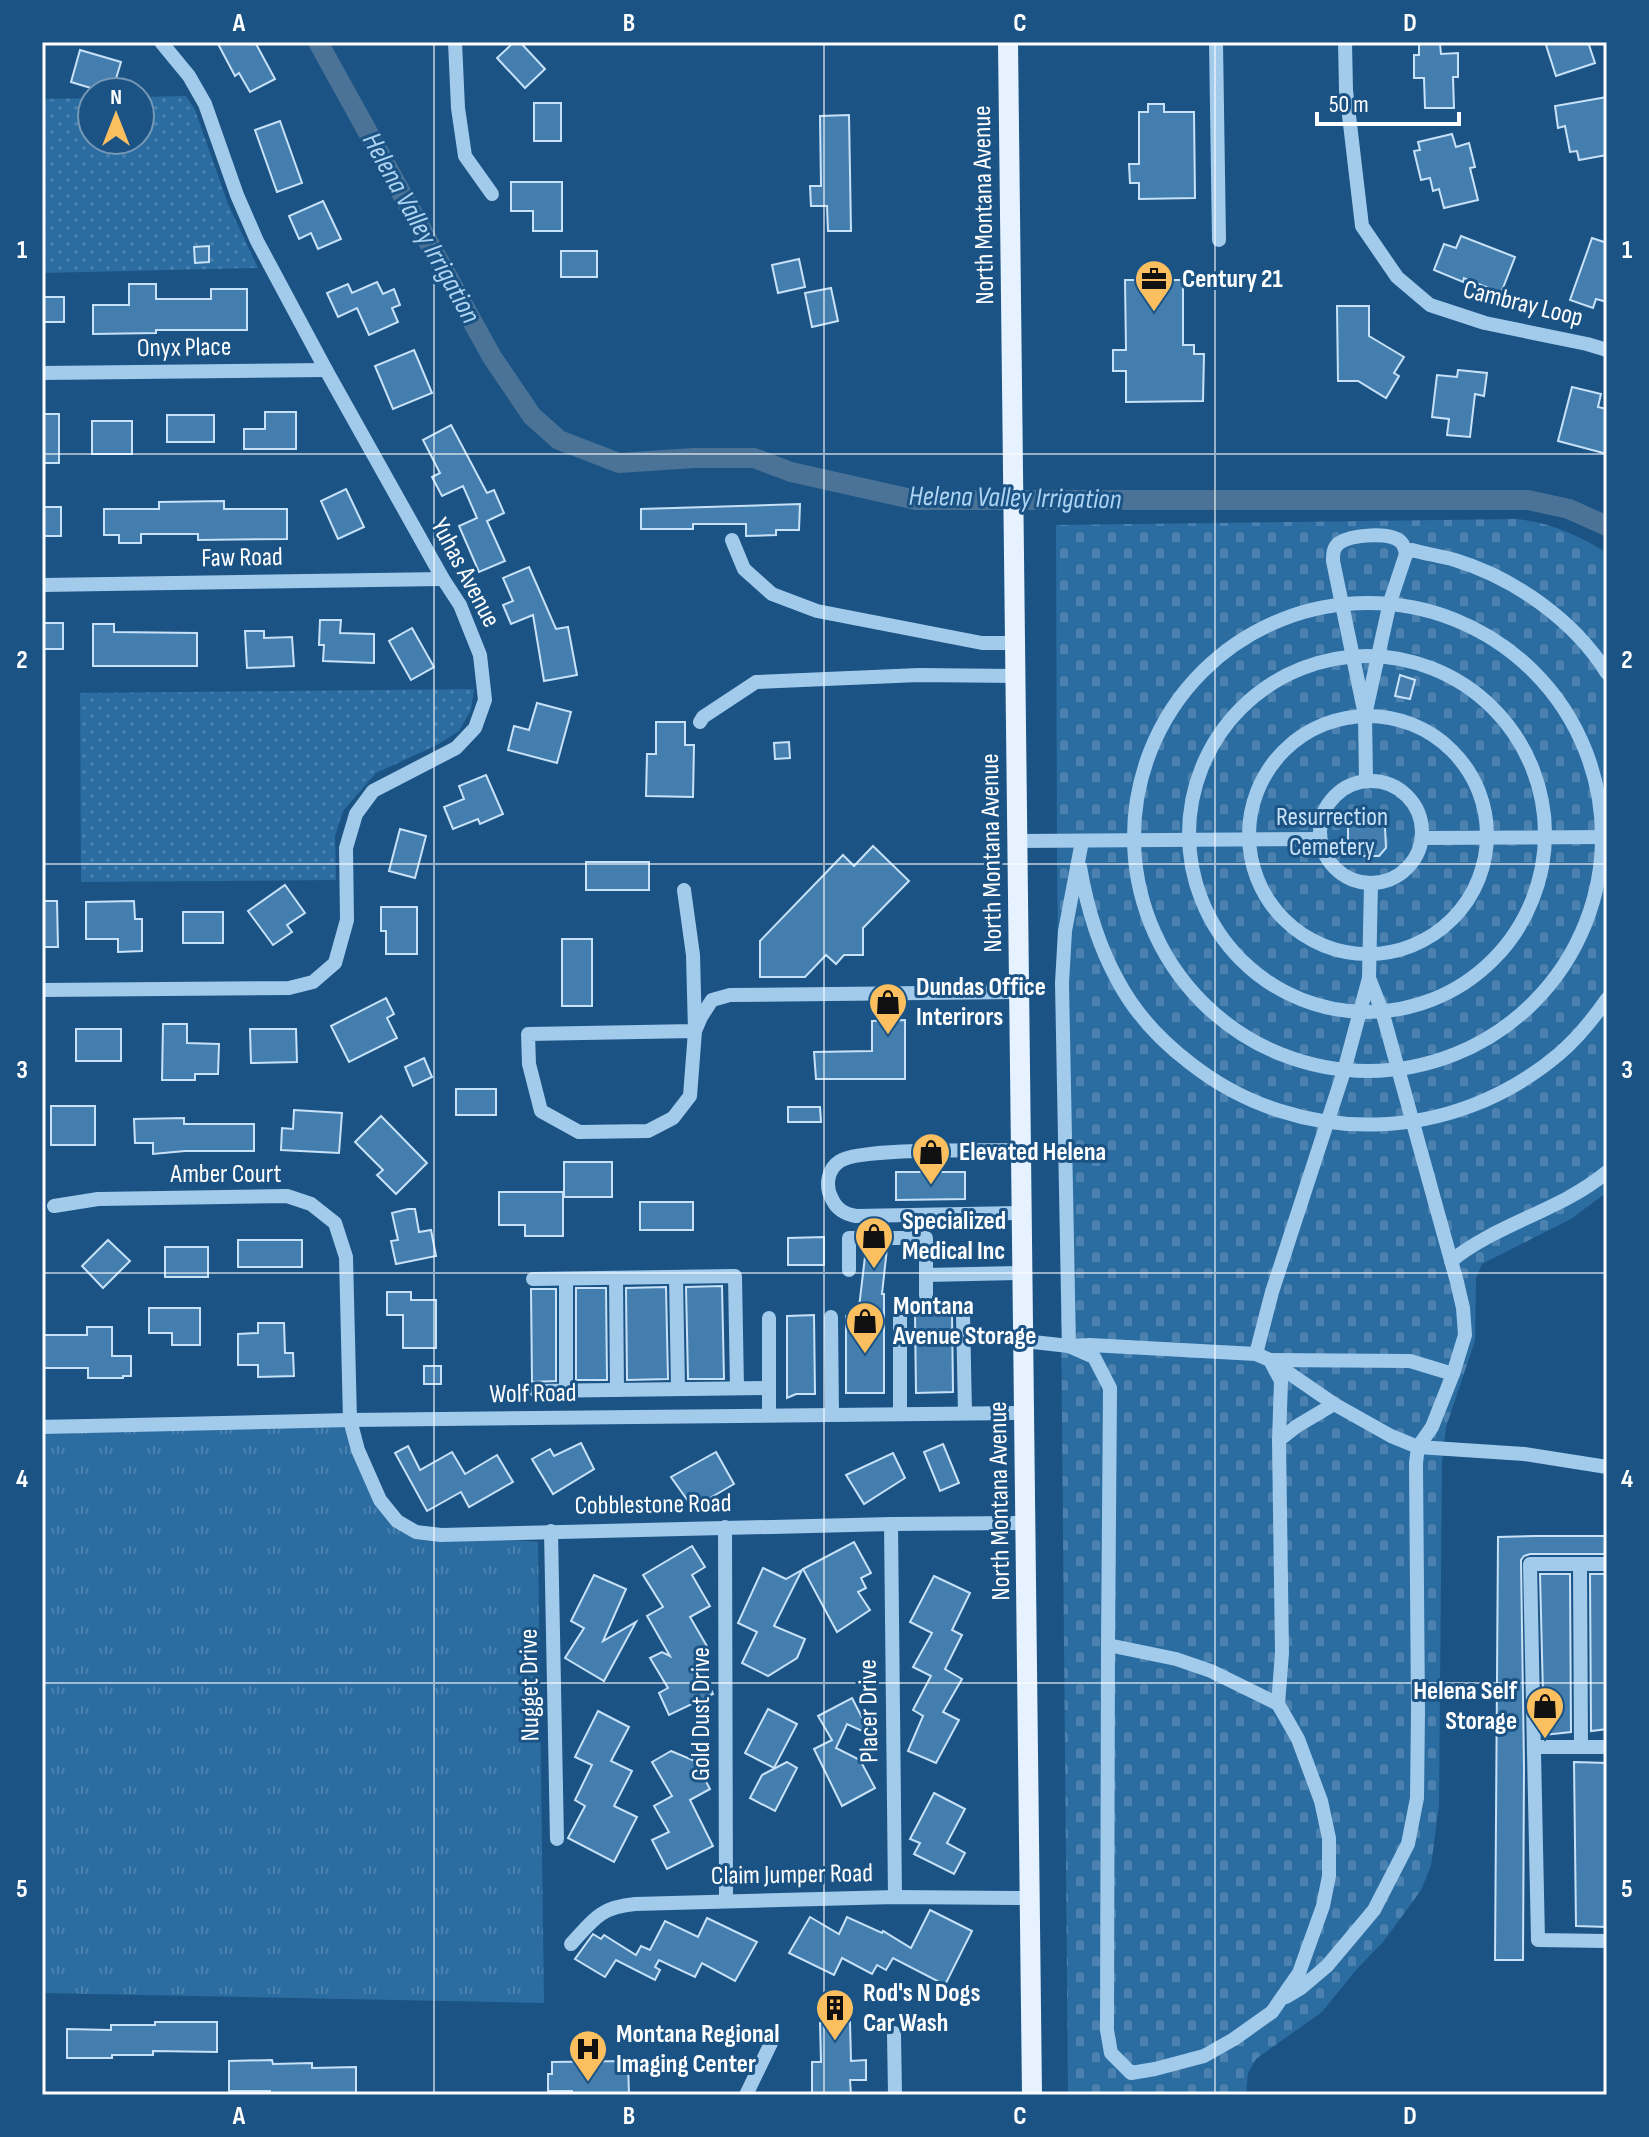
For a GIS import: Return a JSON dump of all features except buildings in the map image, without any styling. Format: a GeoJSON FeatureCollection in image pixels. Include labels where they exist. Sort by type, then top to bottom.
{"type":"FeatureCollection","features":[{"type":"Feature","properties":{"kind":"main road","name":"North Montana Avenue"},"geometry":{"type":"LineString","coordinates":[[1008,42],[1032,2095]]}},
{"type":"Feature","properties":{"kind":"street","name":"Yuhas Avenue"},"geometry":{"type":"LineString","coordinates":[[42,990],[289,988],[313,982],[335,963],[347,920],[346,848],[356,814],[373,791],[456,748],[475,728],[485,700],[480,655],[460,605],[326,370],[257,241],[205,104],[189,76],[161,42]]}},
{"type":"Feature","properties":{"kind":"street"},"geometry":{"type":"LineString","coordinates":[[455,42],[458,108],[465,156],[492,194]]}},
{"type":"Feature","properties":{"kind":"street"},"geometry":{"type":"LineString","coordinates":[[1216,42],[1219,240]]}},
{"type":"Feature","properties":{"kind":"street","name":"Cambray Loop"},"geometry":{"type":"LineString","coordinates":[[1345,42],[1347,104],[1362,226],[1397,277],[1430,305],[1485,323],[1607,350]]}},
{"type":"Feature","properties":{"kind":"street","name":"Onyx Place"},"geometry":{"type":"LineString","coordinates":[[42,373],[326,370]]}},
{"type":"Feature","properties":{"kind":"street"},"geometry":{"type":"LineString","coordinates":[[1365,715],[1390,602],[1406,554],[1400,540],[1389,537],[1356,537],[1339,543],[1333,550],[1365,715],[1366,780]]}},
{"type":"Feature","properties":{"kind":"street"},"geometry":{"type":"LineString","coordinates":[[732,540],[744,569],[772,594],[817,611],[982,643],[1015,643]]}},
{"type":"Feature","properties":{"kind":"street"},"geometry":{"type":"LineString","coordinates":[[1406,554],[1412,550],[1457,561],[1499,578],[1538,601],[1572,631],[1607,673]]}},
{"type":"Feature","properties":{"kind":"street","name":"Faw Road"},"geometry":{"type":"LineString","coordinates":[[42,585],[443,579]]}},
{"type":"Feature","properties":{"kind":"street"},"geometry":{"type":"LineString","coordinates":[[1341,602],[1390,602],[1427,607],[1501,643],[1544,681],[1576,727],[1597,780],[1605,837],[1599,885],[1584,931],[1560,973],[1528,1010],[1489,1039],[1445,1059],[1398,1069],[1344,1071],[1296,1061],[1252,1041],[1212,1013],[1179,977],[1154,935],[1139,889],[1133,840],[1136,797],[1148,756],[1166,717],[1192,682],[1224,652],[1260,629],[1300,613],[1341,602]]}},
{"type":"Feature","properties":{"kind":"street"},"geometry":{"type":"LineString","coordinates":[[1353,656],[1378,656],[1440,671],[1462,683],[1501,716],[1528,757],[1537,781],[1543,805],[1545,837],[1539,880],[1531,904],[1520,926],[1488,965],[1469,981],[1424,1003],[1399,1009],[1359,1012],[1305,1002],[1275,987],[1247,967],[1218,933],[1207,914],[1192,871],[1188,840],[1195,782],[1214,741],[1259,691],[1278,679],[1320,662],[1353,656]]}},
{"type":"Feature","properties":{"kind":"street"},"geometry":{"type":"LineString","coordinates":[[700,722],[756,682],[919,675],[1016,676]]}},
{"type":"Feature","properties":{"kind":"street"},"geometry":{"type":"LineString","coordinates":[[1365,715],[1389,717],[1412,724],[1434,735],[1453,750],[1468,769],[1479,791],[1486,814],[1488,838],[1483,868],[1471,896],[1452,920],[1428,938],[1400,950],[1370,955],[1339,951],[1310,940],[1285,922],[1266,898],[1253,870],[1247,840],[1250,808],[1261,779],[1280,753],[1305,733],[1334,720],[1365,715]]}},
{"type":"Feature","properties":{"kind":"street"},"geometry":{"type":"LineString","coordinates":[[1366,780],[1382,782],[1396,787],[1417,809],[1423,838],[1419,853],[1400,876],[1386,882],[1356,882],[1343,876],[1324,854],[1320,839],[1321,823],[1326,807],[1349,784],[1366,780]]}},
{"type":"Feature","properties":{"kind":"street"},"geometry":{"type":"LineString","coordinates":[[1423,838],[1605,837]]}},
{"type":"Feature","properties":{"kind":"street"},"geometry":{"type":"LineString","coordinates":[[1018,841],[1320,839]]}},
{"type":"Feature","properties":{"kind":"street"},"geometry":{"type":"LineString","coordinates":[[1069,1346],[1062,983],[1065,931],[1082,841]]}},
{"type":"Feature","properties":{"kind":"street"},"geometry":{"type":"LineString","coordinates":[[1079,862],[1086,905],[1100,945],[1119,984],[1144,1019],[1174,1050],[1207,1077],[1245,1098],[1285,1113],[1327,1122],[1385,1125],[1414,1122],[1466,1107],[1528,1077],[1560,1053],[1607,999]]}},
{"type":"Feature","properties":{"kind":"street"},"geometry":{"type":"LineString","coordinates":[[1278,1704],[1282,1653],[1281,1381],[1263,1357],[1272,1292],[1344,1071],[1369,978],[1371,884]]}},
{"type":"Feature","properties":{"kind":"street"},"geometry":{"type":"LineString","coordinates":[[684,890],[693,955],[695,1031],[690,1096],[673,1118],[648,1131],[579,1132],[541,1111],[529,1064],[528,1034],[695,1031]]}},
{"type":"Feature","properties":{"kind":"street"},"geometry":{"type":"LineString","coordinates":[[1280,2001],[1327,1966],[1358,1930],[1374,1910],[1408,1844],[1417,1798],[1416,1463],[1418,1447],[1432,1427],[1465,1335],[1463,1308],[1414,1122],[1382,1011],[1369,978]]}},
{"type":"Feature","properties":{"kind":"street"},"geometry":{"type":"LineString","coordinates":[[695,1031],[712,1000],[730,995],[1020,992]]}},
{"type":"Feature","properties":{"kind":"street"},"geometry":{"type":"LineString","coordinates":[[1021,1150],[855,1156],[840,1161],[831,1170],[827,1182],[833,1202],[840,1211],[856,1216],[1022,1213]]}},
{"type":"Feature","properties":{"kind":"street"},"geometry":{"type":"LineString","coordinates":[[1451,1261],[1463,1251],[1519,1221],[1590,1187],[1607,1172]]}},
{"type":"Feature","properties":{"kind":"street","name":"Amber Court"},"geometry":{"type":"LineString","coordinates":[[54,1206],[98,1199],[287,1196],[311,1204],[335,1223],[346,1257],[350,1420]]}},
{"type":"Feature","properties":{"kind":"street"},"geometry":{"type":"LineString","coordinates":[[849,1270],[849,1238],[926,1238],[926,1295]]}},
{"type":"Feature","properties":{"kind":"street"},"geometry":{"type":"LineString","coordinates":[[926,1275],[1023,1273]]}},
{"type":"Feature","properties":{"kind":"street"},"geometry":{"type":"LineString","coordinates":[[533,1279],[735,1276],[737,1388]]}},
{"type":"Feature","properties":{"kind":"street"},"geometry":{"type":"LineString","coordinates":[[676,1277],[678,1389]]}},
{"type":"Feature","properties":{"kind":"street"},"geometry":{"type":"LineString","coordinates":[[616,1278],[617,1390]]}},
{"type":"Feature","properties":{"kind":"street"},"geometry":{"type":"LineString","coordinates":[[566,1279],[566,1391]]}},
{"type":"Feature","properties":{"kind":"street"},"geometry":{"type":"LineString","coordinates":[[963,1315],[965,1413]]}},
{"type":"Feature","properties":{"kind":"street"},"geometry":{"type":"LineString","coordinates":[[900,1316],[900,1414]]}},
{"type":"Feature","properties":{"kind":"street"},"geometry":{"type":"LineString","coordinates":[[831,1317],[832,1414]]}},
{"type":"Feature","properties":{"kind":"street"},"geometry":{"type":"LineString","coordinates":[[769,1318],[769,1414]]}},
{"type":"Feature","properties":{"kind":"street"},"geometry":{"type":"LineString","coordinates":[[1024,1341],[1263,1357],[1410,1361],[1453,1374]]}},
{"type":"Feature","properties":{"kind":"street"},"geometry":{"type":"LineString","coordinates":[[1069,1346],[1094,1357],[1110,1388],[1108,1645],[1107,2030],[1111,2053],[1131,2073],[1204,2056],[1272,2012],[1299,1973],[1323,1906],[1329,1876],[1329,1838],[1310,1769],[1298,1739],[1278,1704],[1211,1671],[1176,1659],[1108,1645]]}},
{"type":"Feature","properties":{"kind":"street"},"geometry":{"type":"LineString","coordinates":[[1263,1357],[1334,1404],[1391,1436],[1418,1447],[1524,1454],[1607,1467]]}},
{"type":"Feature","properties":{"kind":"street"},"geometry":{"type":"LineString","coordinates":[[536,1391],[769,1388]]}},
{"type":"Feature","properties":{"kind":"street"},"geometry":{"type":"LineString","coordinates":[[1279,1440],[1334,1404]]}},
{"type":"Feature","properties":{"kind":"street","name":"Wolf Road"},"geometry":{"type":"LineString","coordinates":[[42,1427],[769,1414],[1025,1413]]}},
{"type":"Feature","properties":{"kind":"street","name":"Cobblestone Road"},"geometry":{"type":"LineString","coordinates":[[350,1420],[358,1450],[380,1500],[397,1521],[416,1532],[441,1535],[1026,1523]]}},
{"type":"Feature","properties":{"kind":"street","name":"Placer Drive"},"geometry":{"type":"LineString","coordinates":[[891,1524],[895,1897]]}},
{"type":"Feature","properties":{"kind":"street","name":"Gold Dust Drive"},"geometry":{"type":"LineString","coordinates":[[725,1527],[726,1901]]}},
{"type":"Feature","properties":{"kind":"street","name":"Nugget Drive"},"geometry":{"type":"LineString","coordinates":[[551,1531],[557,1839]]}},
{"type":"Feature","properties":{"kind":"street"},"geometry":{"type":"LineString","coordinates":[[1607,1564],[1530,1564],[1538,1940],[1607,1941]]}},
{"type":"Feature","properties":{"kind":"street"},"geometry":{"type":"LineString","coordinates":[[1580,1564],[1581,1747]]}},
{"type":"Feature","properties":{"kind":"street"},"geometry":{"type":"LineString","coordinates":[[1534,1747],[1607,1747]]}},
{"type":"Feature","properties":{"kind":"street","name":"Claim Jumper Road"},"geometry":{"type":"LineString","coordinates":[[571,1944],[598,1914],[620,1905],[895,1897],[1029,1898]]}},
{"type":"Feature","properties":{"kind":"street"},"geometry":{"type":"LineString","coordinates":[[894,2033],[895,2095]]}},
{"type":"Feature","properties":{"kind":"street"},"geometry":{"type":"LineString","coordinates":[[746,2095],[772,2041]]}},
{"type":"Feature","properties":{"kind":"green space"},"geometry":{"type":"Polygon","coordinates":[[[186,96],[195,110],[228,204],[258,268],[42,273],[42,99],[76,98],[76,156],[156,156],[156,97],[186,96]]]}},
{"type":"Feature","properties":{"kind":"green space","name":"Resurrection Cemetery"},"geometry":{"type":"Polygon","coordinates":[[[1516,519],[1563,530],[1607,553],[1607,1192],[1571,1219],[1482,1264],[1476,1278],[1475,1341],[1446,1427],[1442,1463],[1439,1805],[1431,1866],[1421,1890],[1383,1942],[1322,2012],[1256,2059],[1248,2073],[1246,2095],[1068,2095],[1056,525],[1516,519]]]}},
{"type":"Feature","properties":{"kind":"green space"},"geometry":{"type":"Polygon","coordinates":[[[474,689],[471,710],[459,731],[437,745],[376,773],[343,811],[335,836],[336,880],[81,882],[80,693],[474,689]]]}},
{"type":"Feature","properties":{"kind":"green space"},"geometry":{"type":"Polygon","coordinates":[[[42,1419],[350,1420],[380,1500],[416,1532],[538,1542],[544,2003],[42,1993],[42,1419]]]}},
{"type":"Feature","properties":{"kind":"waterway","name":"Helena Valley Irrigation"},"geometry":{"type":"LineString","coordinates":[[318,42],[492,357],[532,416],[559,440],[619,463],[754,458],[791,472],[916,500],[1528,500],[1569,509],[1607,526]]}},
{"type":"Feature","properties":{"kind":"place","name":"Century 21"},"geometry":{"type":"Point","coordinates":[1154,313]}},
{"type":"Feature","properties":{"kind":"place","name":"Dundas Office Interirors"},"geometry":{"type":"Point","coordinates":[888,1036]}},
{"type":"Feature","properties":{"kind":"place","name":"Elevated Helena"},"geometry":{"type":"Point","coordinates":[931,1186]}},
{"type":"Feature","properties":{"kind":"place","name":"Specialized Medical Inc"},"geometry":{"type":"Point","coordinates":[874,1270]}},
{"type":"Feature","properties":{"kind":"place","name":"Montana Avenue Storage"},"geometry":{"type":"Point","coordinates":[865,1355]}},
{"type":"Feature","properties":{"kind":"place","name":"Helena Self Storage"},"geometry":{"type":"Point","coordinates":[1545,1740]}},
{"type":"Feature","properties":{"kind":"place","name":"Rod's N Dogs Car Wash"},"geometry":{"type":"Point","coordinates":[835,2042]}},
{"type":"Feature","properties":{"kind":"place","name":"Montana Regional Imaging Center"},"geometry":{"type":"Point","coordinates":[588,2083]}}]}
